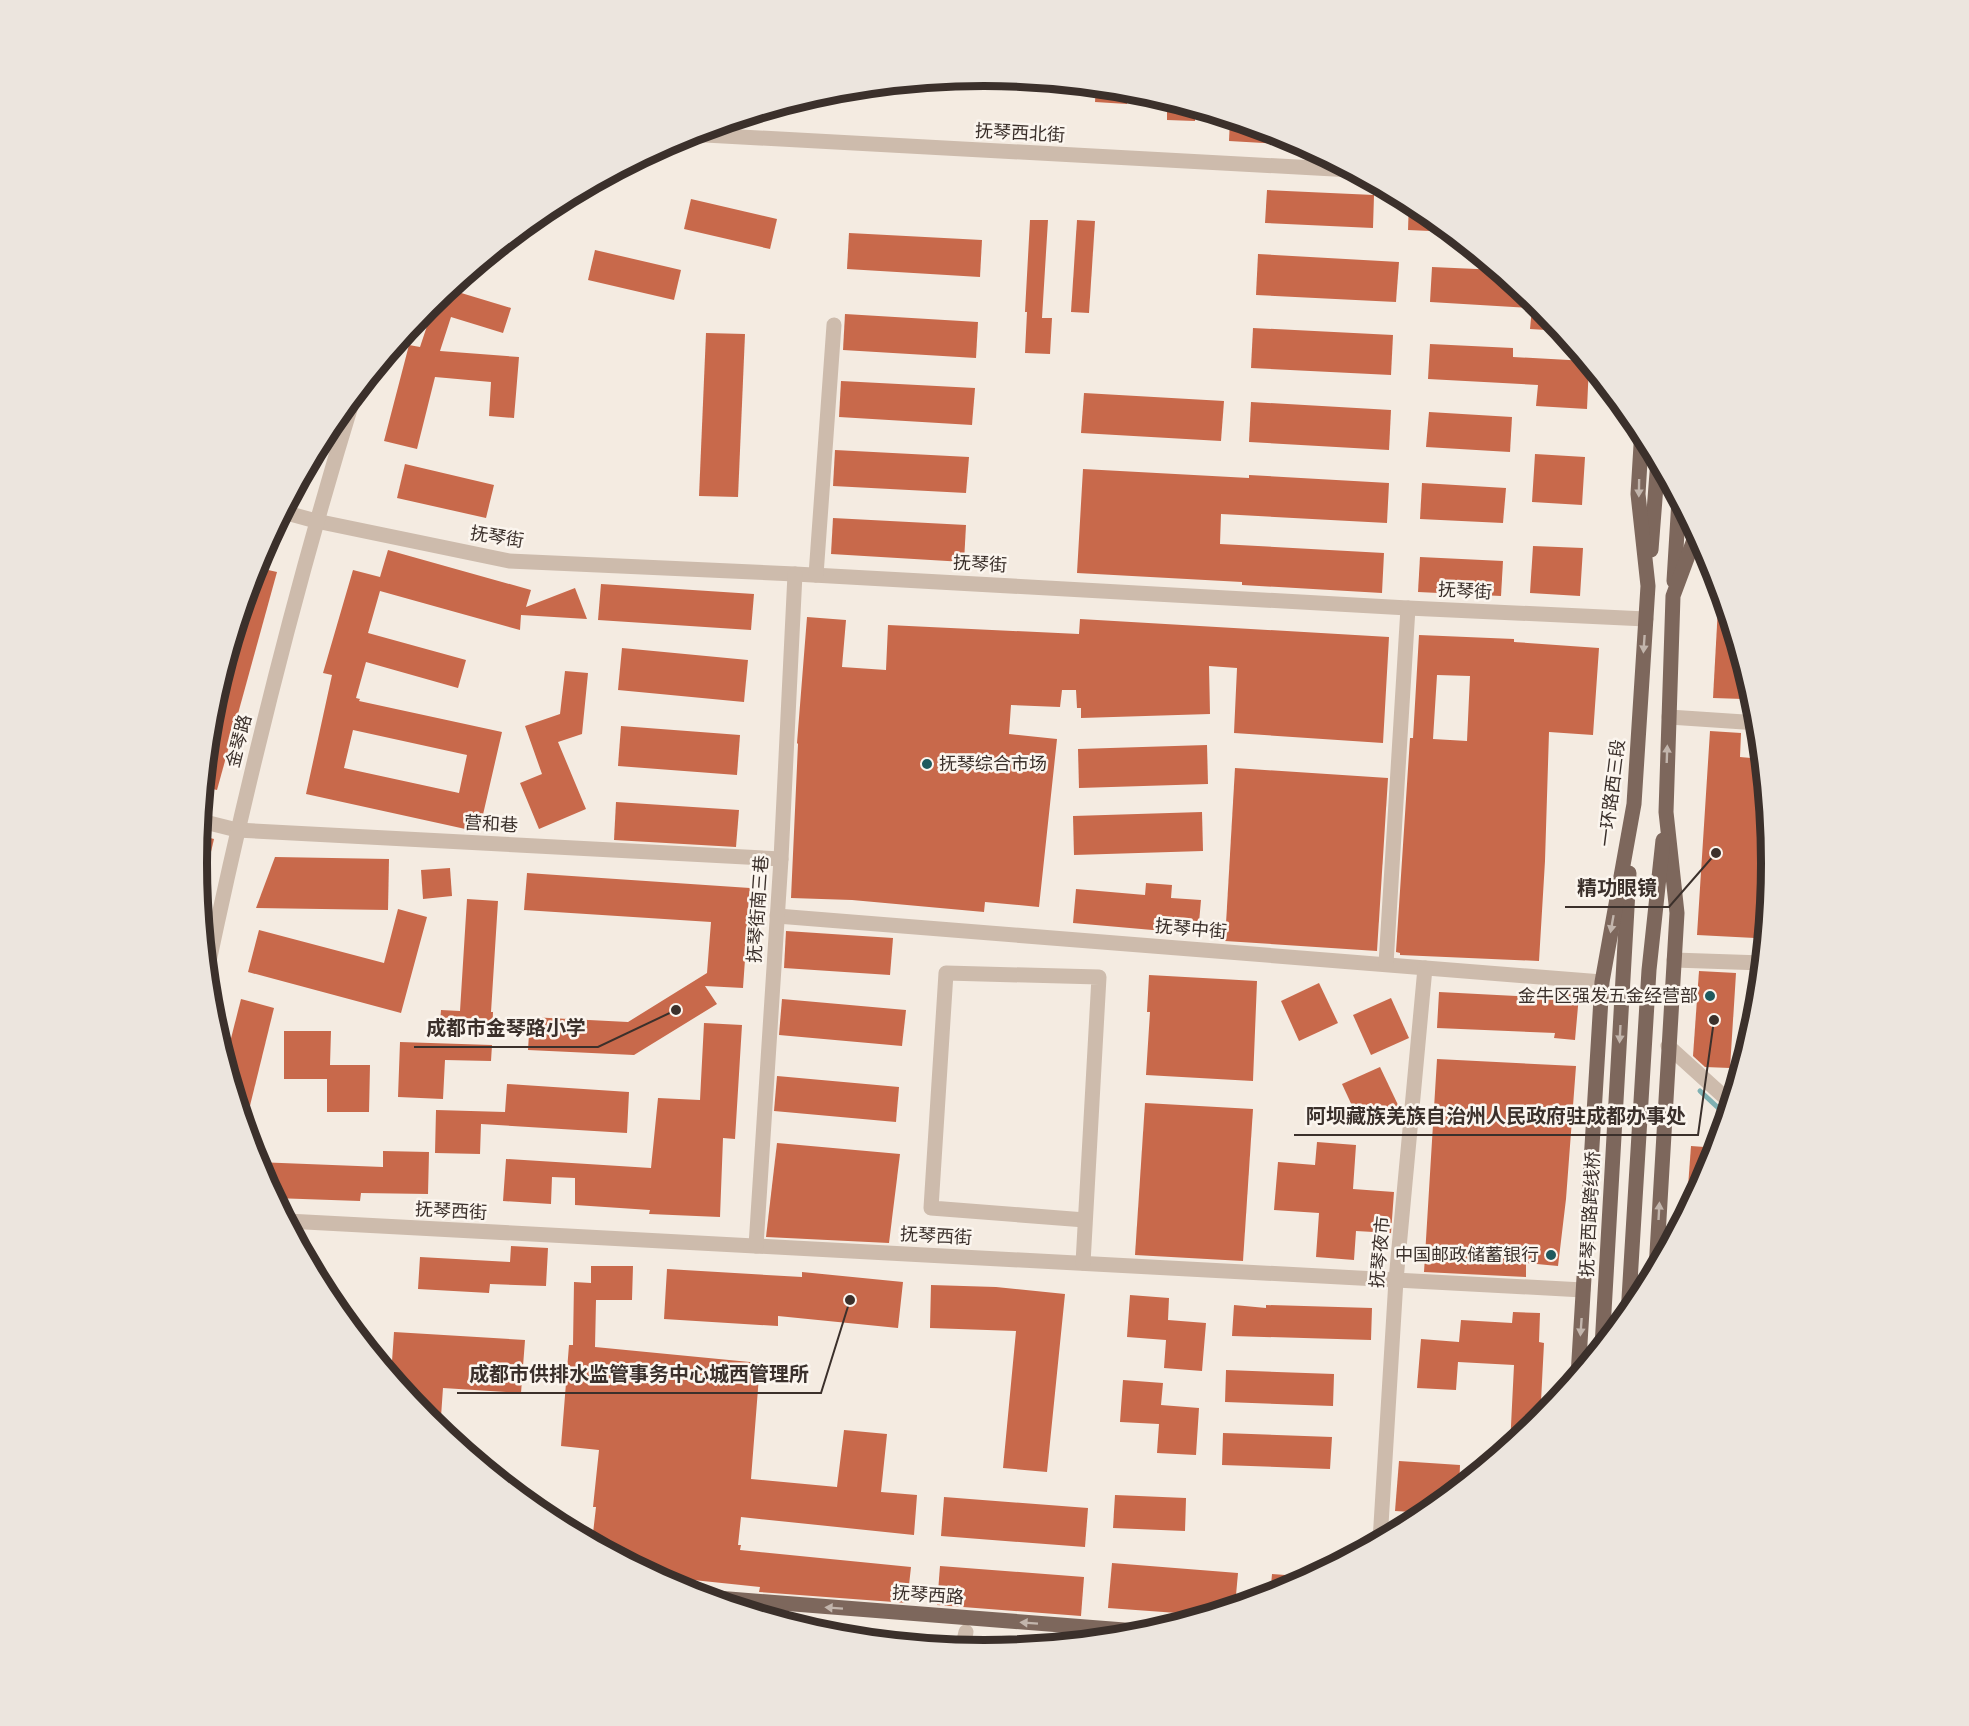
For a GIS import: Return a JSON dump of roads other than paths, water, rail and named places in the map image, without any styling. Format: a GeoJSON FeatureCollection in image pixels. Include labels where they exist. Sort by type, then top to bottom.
{"type":"FeatureCollection","features":[{"type":"Feature","properties":{"kind":"main road","name":"一环路西三段"},"geometry":{"type":"LineString","coordinates":[[1579,1364],[1602,982],[1634,804],[1648,586],[1638,494],[1641,447]]}},
{"type":"Feature","properties":{"kind":"main road"},"geometry":{"type":"LineString","coordinates":[[1648,586],[1657,473]]}},
{"type":"Feature","properties":{"kind":"main road"},"geometry":{"type":"LineString","coordinates":[[1629,1298],[1649,970],[1666,812],[1668,717],[1678,512]]}},
{"type":"Feature","properties":{"kind":"main road"},"geometry":{"type":"LineString","coordinates":[[1673,596],[1693,543]]}},
{"type":"Feature","properties":{"kind":"main road","name":"抚琴西路跨线桥"},"geometry":{"type":"LineString","coordinates":[[1603,1334],[1634,804]]}},
{"type":"Feature","properties":{"kind":"main road"},"geometry":{"type":"LineString","coordinates":[[1657,1254],[1677,913],[1666,812]]}},
{"type":"Feature","properties":{"kind":"main road","name":"抚琴西路"},"geometry":{"type":"LineString","coordinates":[[737,1600],[1115,1629]]}},
{"type":"Feature","properties":{"kind":"street","name":"抚琴西北街"},"geometry":{"type":"LineString","coordinates":[[713,135],[1334,169]]}},
{"type":"Feature","properties":{"kind":"street"},"geometry":{"type":"LineString","coordinates":[[816,575],[834,325]]}},
{"type":"Feature","properties":{"kind":"street","name":"金琴路"},"geometry":{"type":"LineString","coordinates":[[212,947],[237,830],[316,521],[347,418]]}},
{"type":"Feature","properties":{"kind":"street","name":"抚琴街"},"geometry":{"type":"LineString","coordinates":[[290,514],[509,561],[795,573],[1408,608],[1646,619]]}},
{"type":"Feature","properties":{"kind":"street","name":"抚琴街南三巷"},"geometry":{"type":"LineString","coordinates":[[756,1246],[781,859],[795,573]]}},
{"type":"Feature","properties":{"kind":"street"},"geometry":{"type":"LineString","coordinates":[[1386,964],[1408,608]]}},
{"type":"Feature","properties":{"kind":"street"},"geometry":{"type":"LineString","coordinates":[[1668,717],[1749,722]]}},
{"type":"Feature","properties":{"kind":"street","name":"营和巷"},"geometry":{"type":"LineString","coordinates":[[209,823],[237,830],[781,859]]}},
{"type":"Feature","properties":{"kind":"street","name":"抚琴中街"},"geometry":{"type":"LineString","coordinates":[[777,916],[1602,982]]}},
{"type":"Feature","properties":{"kind":"street"},"geometry":{"type":"LineString","coordinates":[[1674,960],[1755,963]]}},
{"type":"Feature","properties":{"kind":"street","name":"抚琴夜市"},"geometry":{"type":"LineString","coordinates":[[1381,1531],[1396,1280],[1425,968]]}},
{"type":"Feature","properties":{"kind":"street"},"geometry":{"type":"LineString","coordinates":[[1083,1263],[1099,977],[946,973],[932,1208],[1085,1220]]}},
{"type":"Feature","properties":{"kind":"street"},"geometry":{"type":"LineString","coordinates":[[1668,1046],[1726,1098]]}},
{"type":"Feature","properties":{"kind":"street","name":"抚琴西街"},"geometry":{"type":"LineString","coordinates":[[295,1221],[1583,1290]]}},
{"type":"Feature","properties":{"kind":"waterway"},"geometry":{"type":"LineString","coordinates":[[1700,1091],[1722,1111]]}},
{"type":"Feature","properties":{"kind":"place","name":"抚琴综合市场"},"geometry":{"type":"Point","coordinates":[927,764]}},
{"type":"Feature","properties":{"kind":"place","name":"精功眼镜"},"geometry":{"type":"Point","coordinates":[1716,853]}},
{"type":"Feature","properties":{"kind":"place","name":"金牛区强发五金经营部"},"geometry":{"type":"Point","coordinates":[1710,996]}},
{"type":"Feature","properties":{"kind":"place","name":"成都市金琴路小学"},"geometry":{"type":"Point","coordinates":[676,1010]}},
{"type":"Feature","properties":{"kind":"place","name":"阿坝藏族羌族自治州人民政府驻成都办事处"},"geometry":{"type":"Point","coordinates":[1714,1020]}},
{"type":"Feature","properties":{"kind":"place","name":"中国邮政储蓄银行"},"geometry":{"type":"Point","coordinates":[1551,1255]}},
{"type":"Feature","properties":{"kind":"place","name":"成都市供排水监管事务中心城西管理所"},"geometry":{"type":"Point","coordinates":[850,1300]}}]}
